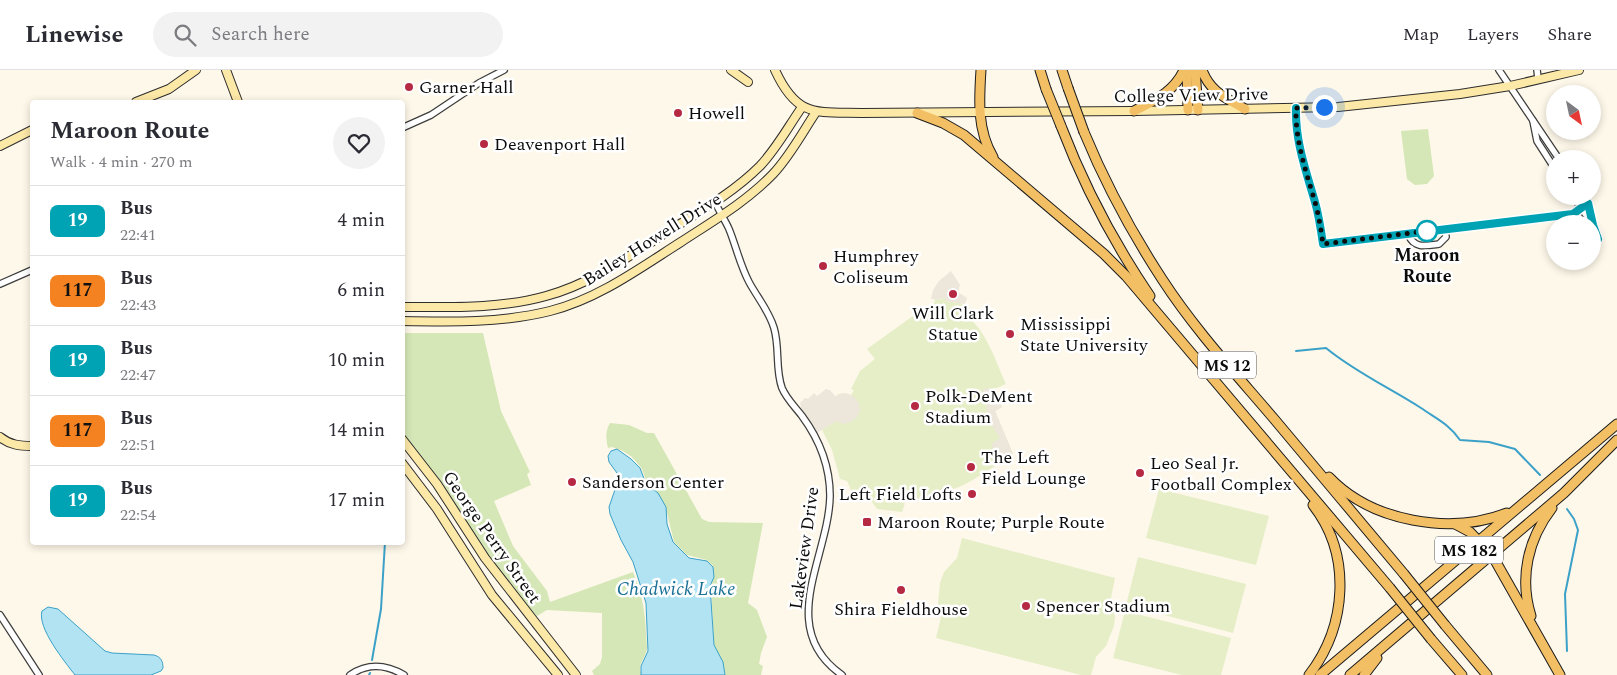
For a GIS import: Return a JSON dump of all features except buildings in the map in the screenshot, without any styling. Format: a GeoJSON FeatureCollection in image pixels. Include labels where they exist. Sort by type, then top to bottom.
{"type":"FeatureCollection","features":[{"type":"Feature","properties":{"kind":"main road"},"geometry":{"type":"LineString","coordinates":[[981,70],[979,112],[984,136],[991,155],[996,162]]}},
{"type":"Feature","properties":{"kind":"main road","name":"MS 12"},"geometry":{"type":"LineString","coordinates":[[1040,70],[1079,171],[1111,234],[1171,328],[1462,675]]}},
{"type":"Feature","properties":{"kind":"main road","name":"MS 12"},"geometry":{"type":"LineString","coordinates":[[1062,70],[1084,132],[1107,184],[1162,279],[1189,317],[1229,367],[1487,675]]}},
{"type":"Feature","properties":{"kind":"main road"},"geometry":{"type":"LineString","coordinates":[[1186,70],[1193,110]]}},
{"type":"Feature","properties":{"kind":"main road"},"geometry":{"type":"LineString","coordinates":[[1134,111],[1167,93],[1175,86],[1186,70]]}},
{"type":"Feature","properties":{"kind":"main road"},"geometry":{"type":"LineString","coordinates":[[1193,110],[1196,70]]}},
{"type":"Feature","properties":{"kind":"main road"},"geometry":{"type":"LineString","coordinates":[[1202,70],[1208,84],[1217,93],[1245,109]]}},
{"type":"Feature","properties":{"kind":"main road"},"geometry":{"type":"LineString","coordinates":[[917,113],[943,123],[964,135],[996,162],[1104,254],[1126,276],[1171,328]]}},
{"type":"Feature","properties":{"kind":"main road"},"geometry":{"type":"LineString","coordinates":[[1274,419],[1331,480],[1360,502],[1382,512],[1418,520],[1452,523],[1490,520],[1515,511]]}},
{"type":"Feature","properties":{"kind":"main road","name":"MS 182"},"geometry":{"type":"LineString","coordinates":[[1320,675],[1617,424]]}},
{"type":"Feature","properties":{"kind":"main road","name":"MS 182"},"geometry":{"type":"LineString","coordinates":[[1350,675],[1564,493],[1617,440]]}},
{"type":"Feature","properties":{"kind":"main road"},"geometry":{"type":"LineString","coordinates":[[1284,464],[1324,522],[1336,556],[1340,578],[1340,601],[1334,630],[1328,644],[1309,675]]}},
{"type":"Feature","properties":{"kind":"main road"},"geometry":{"type":"LineString","coordinates":[[1536,633],[1528,607],[1526,591],[1525,576],[1528,557],[1533,540],[1544,519],[1564,493]]}},
{"type":"Feature","properties":{"kind":"main road"},"geometry":{"type":"LineString","coordinates":[[1452,523],[1470,532],[1492,555],[1560,675]]}},
{"type":"Feature","properties":{"kind":"main road"},"geometry":{"type":"LineString","coordinates":[[1364,675],[1388,643]]}},
{"type":"Feature","properties":{"kind":"main road"},"geometry":{"type":"LineString","coordinates":[[1446,656],[1456,675]]}},
{"type":"Feature","properties":{"kind":"street"},"geometry":{"type":"LineString","coordinates":[[141,100],[169,88],[196,70]]}},
{"type":"Feature","properties":{"kind":"street"},"geometry":{"type":"LineString","coordinates":[[226,70],[237,100]]}},
{"type":"Feature","properties":{"kind":"street"},"geometry":{"type":"LineString","coordinates":[[405,127],[431,115],[479,83],[504,70]]}},
{"type":"Feature","properties":{"kind":"street"},"geometry":{"type":"LineString","coordinates":[[730,70],[748,82]]}},
{"type":"Feature","properties":{"kind":"street"},"geometry":{"type":"LineString","coordinates":[[775,70],[788,94],[802,107]]}},
{"type":"Feature","properties":{"kind":"street"},"geometry":{"type":"LineString","coordinates":[[1499,70],[1554,150]]}},
{"type":"Feature","properties":{"kind":"street","name":"College View Drive"},"geometry":{"type":"LineString","coordinates":[[802,107],[816,112],[917,113],[1338,107],[1414,100],[1510,86],[1537,74],[1579,70]]}},
{"type":"Feature","properties":{"kind":"street","name":"Bailey Howell Drive"},"geometry":{"type":"LineString","coordinates":[[405,307],[445,308],[519,302],[547,296],[588,280],[612,267],[740,184],[776,146],[802,107]]}},
{"type":"Feature","properties":{"kind":"street"},"geometry":{"type":"LineString","coordinates":[[1296,108],[1300,150],[1316,204],[1323,244],[1573,214],[1586,205]]}},
{"type":"Feature","properties":{"kind":"street","name":"Bailey Howell Drive"},"geometry":{"type":"LineString","coordinates":[[405,322],[469,322],[510,318],[559,308],[618,281],[722,215],[751,194],[775,172],[816,112]]}},
{"type":"Feature","properties":{"kind":"street"},"geometry":{"type":"LineString","coordinates":[[1533,119],[1537,141],[1546,155]]}},
{"type":"Feature","properties":{"kind":"street"},"geometry":{"type":"LineString","coordinates":[[0,146],[30,131]]}},
{"type":"Feature","properties":{"kind":"street","name":"Lakeview Drive"},"geometry":{"type":"LineString","coordinates":[[714,202],[722,215],[745,274],[766,309],[774,328],[779,379],[783,391],[812,430],[826,462],[830,497],[826,524],[808,598],[808,618],[810,633],[820,652],[827,662],[842,675]]}},
{"type":"Feature","properties":{"kind":"street"},"geometry":{"type":"LineString","coordinates":[[1578,205],[1585,215]]}},
{"type":"Feature","properties":{"kind":"street"},"geometry":{"type":"LineString","coordinates":[[1408,234],[1415,245],[1439,244],[1446,237],[1445,229]]}},
{"type":"Feature","properties":{"kind":"street"},"geometry":{"type":"LineString","coordinates":[[0,284],[30,271]]}},
{"type":"Feature","properties":{"kind":"street"},"geometry":{"type":"LineString","coordinates":[[0,437],[4,441],[17,446],[30,446]]}},
{"type":"Feature","properties":{"kind":"street","name":"George Perry Street"},"geometry":{"type":"LineString","coordinates":[[405,443],[437,484],[494,571],[576,675]]}},
{"type":"Feature","properties":{"kind":"street","name":"George Perry Street"},"geometry":{"type":"LineString","coordinates":[[405,467],[437,509],[492,594],[558,675]]}},
{"type":"Feature","properties":{"kind":"street"},"geometry":{"type":"LineString","coordinates":[[0,615],[38,675]]}},
{"type":"Feature","properties":{"kind":"street"},"geometry":{"type":"LineString","coordinates":[[350,675],[365,667],[375,666],[393,670],[404,675]]}},
{"type":"Feature","properties":{"kind":"green space"},"geometry":{"type":"Polygon","coordinates":[[[1428,129],[1434,176],[1427,184],[1415,185],[1407,179],[1401,131],[1428,129]]]}},
{"type":"Feature","properties":{"kind":"green space","name":"Polk-DeMent Stadium"},"geometry":{"type":"Polygon","coordinates":[[[941,298],[946,299],[946,301],[965,304],[963,314],[978,327],[994,355],[1006,384],[994,389],[1002,407],[995,411],[1013,454],[966,484],[946,492],[936,493],[936,497],[923,498],[920,496],[919,499],[907,497],[902,512],[877,509],[870,499],[852,492],[847,481],[840,479],[832,450],[822,430],[836,421],[838,394],[845,393],[851,395],[854,390],[851,389],[860,371],[875,359],[867,349],[917,313],[933,309],[935,299],[940,300],[941,298]]]}},
{"type":"Feature","properties":{"kind":"green space"},"geometry":{"type":"Polygon","coordinates":[[[405,333],[483,333],[501,411],[530,472],[527,474],[531,485],[494,501],[513,546],[547,591],[550,602],[633,572],[641,595],[646,625],[647,649],[640,665],[642,675],[594,675],[592,671],[600,664],[602,657],[602,613],[547,610],[537,616],[512,589],[485,552],[448,492],[405,436],[405,333]]]}},
{"type":"Feature","properties":{"kind":"green space"},"geometry":{"type":"Polygon","coordinates":[[[610,423],[629,425],[647,433],[654,433],[702,519],[709,522],[763,523],[748,603],[757,610],[767,637],[759,664],[763,666],[761,675],[725,675],[723,662],[714,645],[711,586],[714,577],[713,566],[707,560],[687,555],[674,542],[667,513],[647,484],[642,469],[632,457],[623,451],[612,447],[608,448],[606,436],[610,423]]]}},
{"type":"Feature","properties":{"kind":"green space"},"geometry":{"type":"Polygon","coordinates":[[[1159,489],[1269,516],[1256,565],[1146,538],[1159,489]]]}},
{"type":"Feature","properties":{"kind":"green space","name":"Spencer Stadium"},"geometry":{"type":"Polygon","coordinates":[[[962,538],[1115,578],[1111,598],[1115,617],[1114,626],[1106,646],[1096,657],[1091,675],[1081,675],[936,638],[941,617],[938,603],[940,583],[944,572],[957,558],[962,538]]]}},
{"type":"Feature","properties":{"kind":"green space"},"geometry":{"type":"Polygon","coordinates":[[[1138,557],[1246,584],[1233,633],[1126,605],[1138,557]]]}},
{"type":"Feature","properties":{"kind":"green space"},"geometry":{"type":"Polygon","coordinates":[[[1125,611],[1231,638],[1221,675],[1182,675],[1113,658],[1125,611]]]}},
{"type":"Feature","properties":{"kind":"shaded area"},"geometry":{"type":"Polygon","coordinates":[[[951,271],[960,285],[958,292],[967,298],[965,304],[945,301],[946,299],[941,298],[940,300],[931,299],[933,290],[939,281],[951,271]]]}},
{"type":"Feature","properties":{"kind":"shaded area"},"geometry":{"type":"Polygon","coordinates":[[[988,388],[989,390],[994,389],[1002,407],[995,411],[1013,454],[1002,461],[991,445],[1000,438],[985,415],[987,414],[986,399],[982,390],[988,388]]]}},
{"type":"Feature","properties":{"kind":"shaded area"},"geometry":{"type":"Polygon","coordinates":[[[826,389],[830,390],[835,396],[845,393],[853,396],[859,403],[860,411],[851,422],[844,424],[836,421],[817,433],[801,408],[800,403],[814,393],[817,396],[826,389]]]}},
{"type":"Feature","properties":{"kind":"water","name":"Chadwick Lake"},"geometry":{"type":"Polygon","coordinates":[[[617,449],[640,468],[646,484],[658,493],[666,507],[667,524],[673,542],[689,558],[707,561],[713,567],[714,577],[710,586],[714,645],[723,662],[725,675],[641,675],[641,666],[648,651],[646,603],[633,562],[621,540],[609,507],[618,481],[617,473],[609,462],[608,456],[611,451],[617,449]]]}},
{"type":"Feature","properties":{"kind":"water"},"geometry":{"type":"Polygon","coordinates":[[[48,607],[58,609],[105,651],[154,655],[161,660],[163,668],[161,671],[151,675],[75,675],[53,644],[44,626],[42,611],[48,607]]]}},
{"type":"Feature","properties":{"kind":"waterway"},"geometry":{"type":"LineString","coordinates":[[1296,351],[1326,348],[1337,357],[1437,419],[1452,430],[1460,440],[1489,442],[1515,449],[1540,475]]}},
{"type":"Feature","properties":{"kind":"waterway"},"geometry":{"type":"LineString","coordinates":[[1567,509],[1574,519],[1578,530],[1565,594],[1567,651]]}},
{"type":"Feature","properties":{"kind":"waterway"},"geometry":{"type":"LineString","coordinates":[[372,660],[381,609],[385,545]]}},
{"type":"Feature","properties":{"kind":"bus line","name":"19"},"geometry":{"type":"LineString","coordinates":[[1296,108],[1300,150],[1316,204],[1323,244],[1546,217]]}},
{"type":"Feature","properties":{"kind":"bus line","name":"19"},"geometry":{"type":"LineString","coordinates":[[1565,215],[1573,214],[1588,203],[1591,215]]}},
{"type":"Feature","properties":{"kind":"place","name":"Garner Hall"},"geometry":{"type":"Point","coordinates":[409,87]}},
{"type":"Feature","properties":{"kind":"place","name":"Howell"},"geometry":{"type":"Point","coordinates":[678,113]}},
{"type":"Feature","properties":{"kind":"place","name":"Deavenport Hall"},"geometry":{"type":"Point","coordinates":[484,144]}},
{"type":"Feature","properties":{"kind":"place","name":"Maroon Route"},"geometry":{"type":"Point","coordinates":[1427,231]}},
{"type":"Feature","properties":{"kind":"place","name":"Humphrey Coliseum"},"geometry":{"type":"Point","coordinates":[823,266]}},
{"type":"Feature","properties":{"kind":"place","name":"Will Clark Statue"},"geometry":{"type":"Point","coordinates":[953,294]}},
{"type":"Feature","properties":{"kind":"place","name":"Mississippi State University"},"geometry":{"type":"Point","coordinates":[1010,334]}},
{"type":"Feature","properties":{"kind":"place","name":"Polk-DeMent Stadium"},"geometry":{"type":"Point","coordinates":[915,406]}},
{"type":"Feature","properties":{"kind":"place","name":"The Left Field Lounge"},"geometry":{"type":"Point","coordinates":[971,467]}},
{"type":"Feature","properties":{"kind":"place","name":"Leo Seal Jr. Football Complex"},"geometry":{"type":"Point","coordinates":[1140,473]}},
{"type":"Feature","properties":{"kind":"place","name":"Sanderson Center"},"geometry":{"type":"Point","coordinates":[572,482]}},
{"type":"Feature","properties":{"kind":"place","name":"Left Field Lofts"},"geometry":{"type":"Point","coordinates":[972,494]}},
{"type":"Feature","properties":{"kind":"place","name":"Maroon Route; Purple Route"},"geometry":{"type":"Point","coordinates":[867,522]}},
{"type":"Feature","properties":{"kind":"place","name":"Shira Fieldhouse"},"geometry":{"type":"Point","coordinates":[901,590]}},
{"type":"Feature","properties":{"kind":"place","name":"Spencer Stadium"},"geometry":{"type":"Point","coordinates":[1026,606]}},
{"type":"Feature","properties":{"kind":"route"},"geometry":{"type":"LineString","coordinates":[[1324,107],[1296,108],[1300,150],[1316,204],[1323,244],[1427,231]]}}]}
